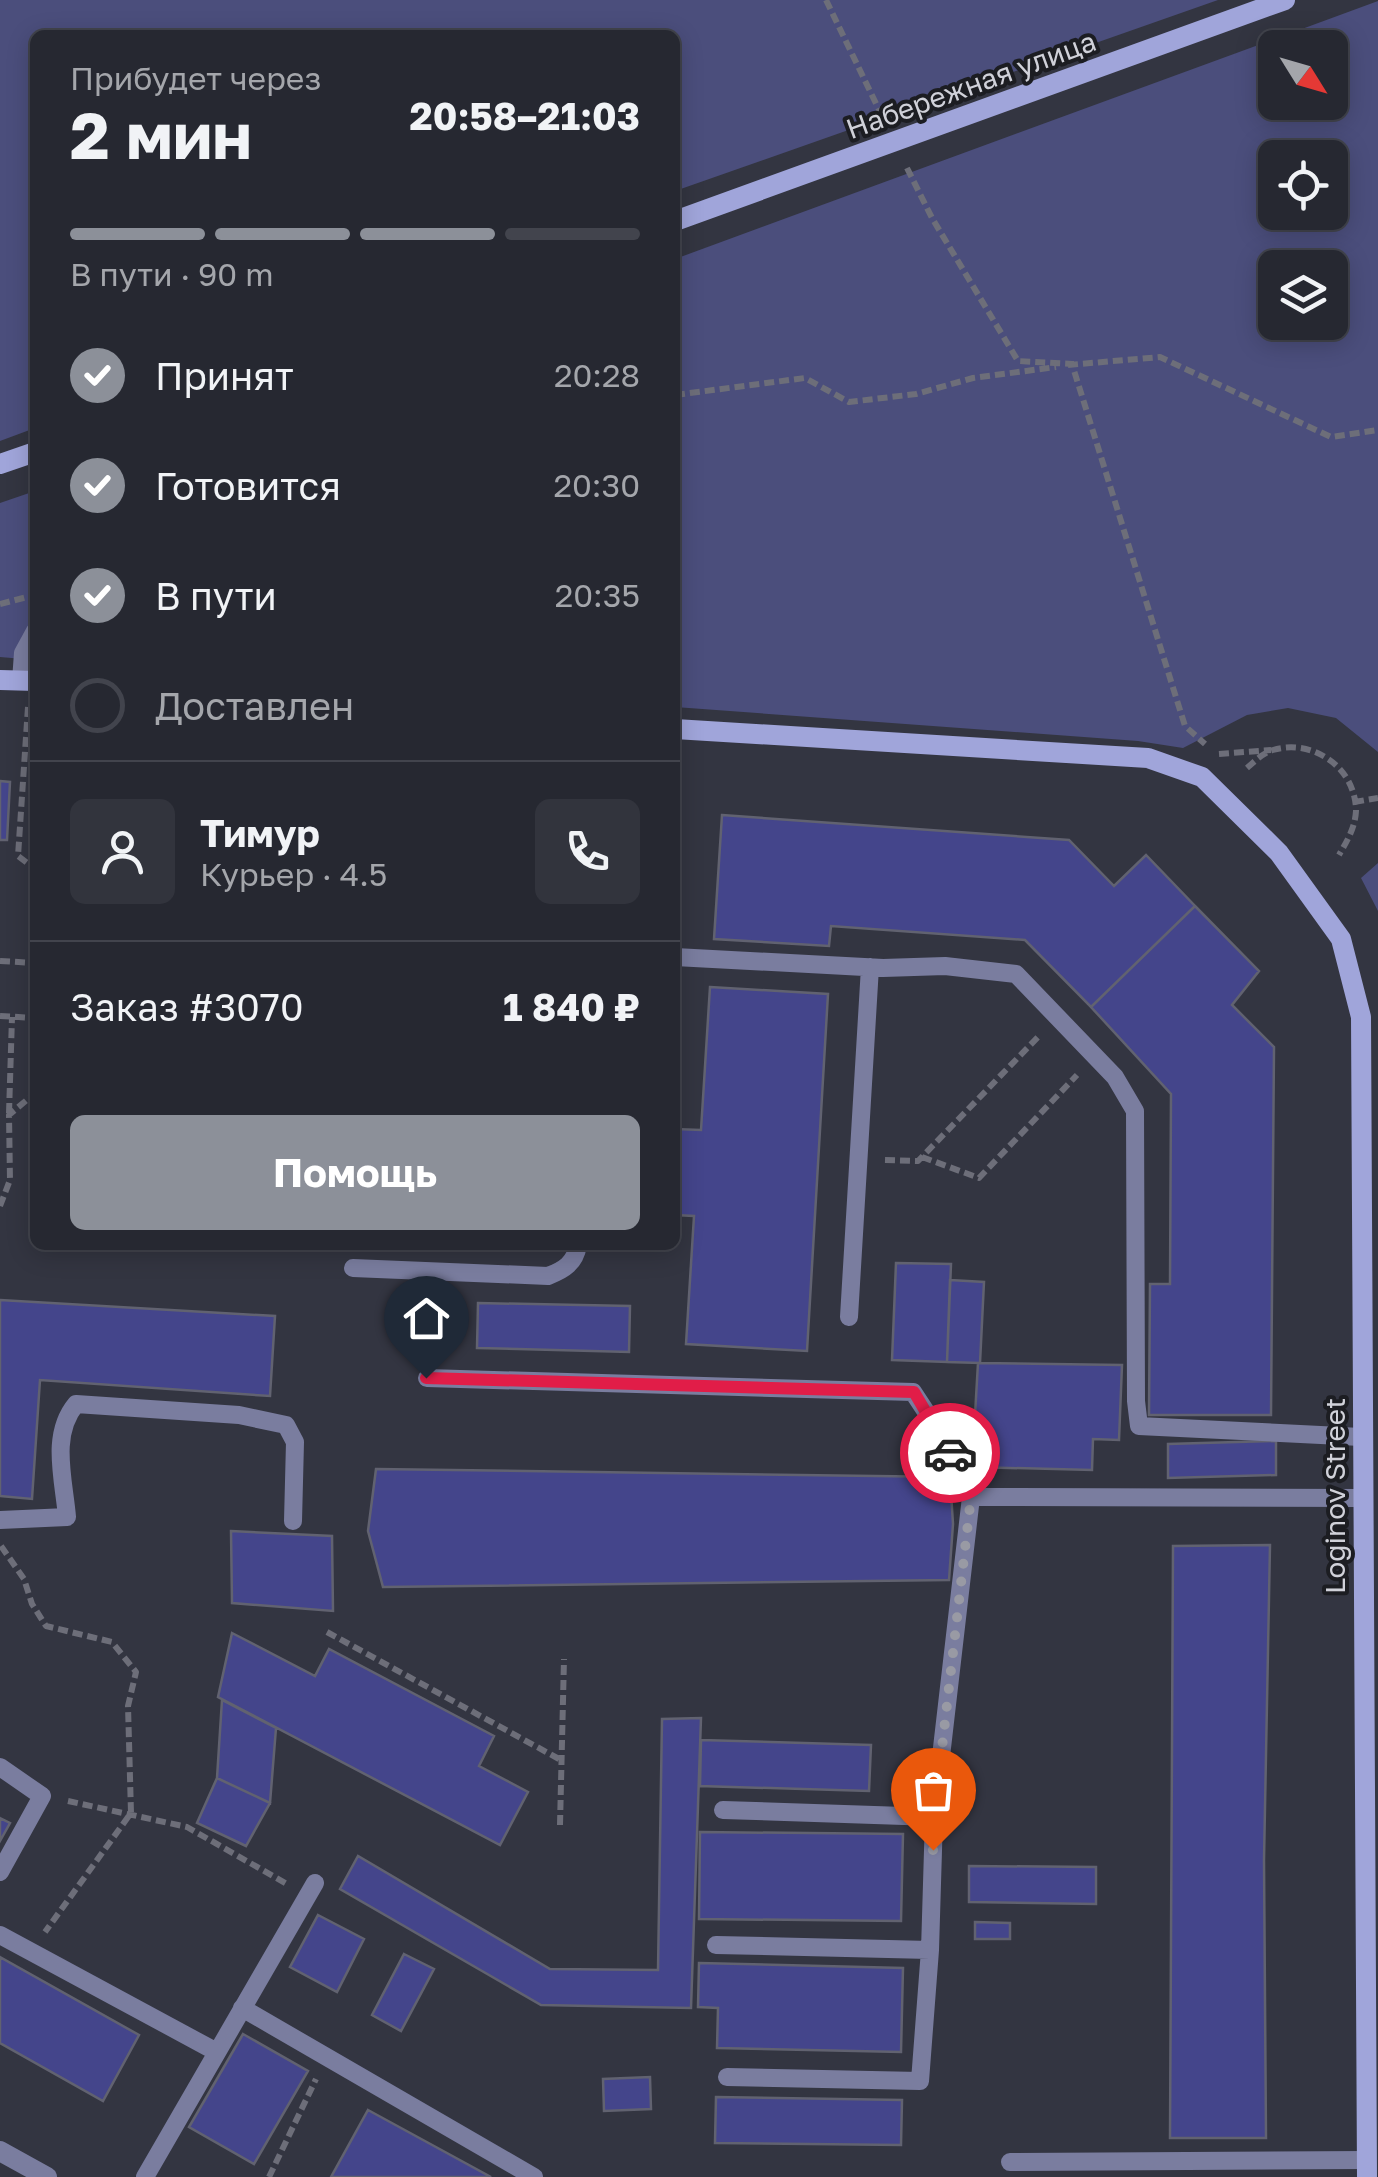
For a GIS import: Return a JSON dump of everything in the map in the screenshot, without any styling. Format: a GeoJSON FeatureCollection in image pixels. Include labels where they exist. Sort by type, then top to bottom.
{"type":"FeatureCollection","features":[{"type":"Feature","properties":{"kind":"street","name":"Набережная улица"},"geometry":{"type":"LineString","coordinates":[[680,218],[1285,0]]}},
{"type":"Feature","properties":{"kind":"street"},"geometry":{"type":"LineString","coordinates":[[0,464],[30,454]]}},
{"type":"Feature","properties":{"kind":"street","name":"Loginov Street"},"geometry":{"type":"LineString","coordinates":[[680,729],[1148,758],[1202,777],[1279,853],[1341,939],[1361,1017],[1367,2169]]}},
{"type":"Feature","properties":{"kind":"street"},"geometry":{"type":"LineString","coordinates":[[0,2151],[47,2177]]}},
{"type":"Feature","properties":{"kind":"lane"},"geometry":{"type":"LineString","coordinates":[[22,681],[23,652],[30,640]]}},
{"type":"Feature","properties":{"kind":"lane"},"geometry":{"type":"LineString","coordinates":[[680,957],[870,967],[945,966],[1016,974],[1115,1077],[1135,1112],[1138,1426],[1362,1437]]}},
{"type":"Feature","properties":{"kind":"lane"},"geometry":{"type":"LineString","coordinates":[[849,1317],[870,967]]}},
{"type":"Feature","properties":{"kind":"lane"},"geometry":{"type":"LineString","coordinates":[[353,1268],[548,1276],[565,1269],[577,1250]]}},
{"type":"Feature","properties":{"kind":"lane"},"geometry":{"type":"LineString","coordinates":[[426,1378],[914,1392],[971,1497],[934,1817],[930,1950],[920,2081],[727,2077]]}},
{"type":"Feature","properties":{"kind":"lane"},"geometry":{"type":"LineString","coordinates":[[0,1520],[67,1518],[60,1441],[64,1419],[76,1404],[100,1404],[240,1415],[286,1425],[295,1442],[293,1521]]}},
{"type":"Feature","properties":{"kind":"lane"},"geometry":{"type":"LineString","coordinates":[[971,1497],[1362,1498]]}},
{"type":"Feature","properties":{"kind":"lane"},"geometry":{"type":"LineString","coordinates":[[0,1767],[42,1796],[0,1872]]}},
{"type":"Feature","properties":{"kind":"lane"},"geometry":{"type":"LineString","coordinates":[[723,1810],[934,1817]]}},
{"type":"Feature","properties":{"kind":"lane"},"geometry":{"type":"LineString","coordinates":[[145,2177],[315,1883]]}},
{"type":"Feature","properties":{"kind":"lane"},"geometry":{"type":"LineString","coordinates":[[0,1935],[216,2051]]}},
{"type":"Feature","properties":{"kind":"lane"},"geometry":{"type":"LineString","coordinates":[[716,1945],[930,1950]]}},
{"type":"Feature","properties":{"kind":"lane"},"geometry":{"type":"LineString","coordinates":[[242,2008],[534,2177]]}},
{"type":"Feature","properties":{"kind":"lane"},"geometry":{"type":"LineString","coordinates":[[1010,2162],[1367,2169]]}},
{"type":"Feature","properties":{"kind":"path"},"geometry":{"type":"LineString","coordinates":[[826,0],[932,218],[1018,361],[1072,364]]}},
{"type":"Feature","properties":{"kind":"path"},"geometry":{"type":"LineString","coordinates":[[680,394],[805,378],[849,402],[916,394],[973,378],[1160,357],[1331,437],[1378,430]]}},
{"type":"Feature","properties":{"kind":"path"},"geometry":{"type":"LineString","coordinates":[[1072,364],[1184,726],[1215,754],[1290,746],[1311,749],[1330,759],[1344,774],[1354,802],[1352,832],[1338,855]]}},
{"type":"Feature","properties":{"kind":"path"},"geometry":{"type":"LineString","coordinates":[[0,604],[30,596]]}},
{"type":"Feature","properties":{"kind":"path"},"geometry":{"type":"LineString","coordinates":[[22,681],[18,856],[30,865]]}},
{"type":"Feature","properties":{"kind":"path"},"geometry":{"type":"LineString","coordinates":[[1247,768],[1272,750]]}},
{"type":"Feature","properties":{"kind":"path"},"geometry":{"type":"LineString","coordinates":[[1354,802],[1378,798]]}},
{"type":"Feature","properties":{"kind":"path"},"geometry":{"type":"LineString","coordinates":[[0,961],[30,963]]}},
{"type":"Feature","properties":{"kind":"path"},"geometry":{"type":"LineString","coordinates":[[0,1016],[30,1018]]}},
{"type":"Feature","properties":{"kind":"path"},"geometry":{"type":"LineString","coordinates":[[0,1206],[10,1180],[12,1017]]}},
{"type":"Feature","properties":{"kind":"path"},"geometry":{"type":"LineString","coordinates":[[858,1160],[918,1161],[1058,1017]]}},
{"type":"Feature","properties":{"kind":"path"},"geometry":{"type":"LineString","coordinates":[[922,1157],[979,1178],[1095,1056]]}},
{"type":"Feature","properties":{"kind":"path"},"geometry":{"type":"LineString","coordinates":[[9,1114],[30,1098]]}},
{"type":"Feature","properties":{"kind":"path"},"geometry":{"type":"LineString","coordinates":[[0,1545],[24,1579],[32,1604],[46,1626],[112,1642],[136,1672],[128,1706],[131,1813],[31,1952]]}},
{"type":"Feature","properties":{"kind":"path"},"geometry":{"type":"LineString","coordinates":[[327,1632],[559,1759]]}},
{"type":"Feature","properties":{"kind":"path"},"geometry":{"type":"LineString","coordinates":[[560,1825],[564,1659]]}},
{"type":"Feature","properties":{"kind":"path"},"geometry":{"type":"LineString","coordinates":[[42,1796],[186,1827],[288,1884]]}},
{"type":"Feature","properties":{"kind":"path"},"geometry":{"type":"LineString","coordinates":[[269,2177],[326,2060]]}},
{"type":"Feature","properties":{"kind":"shaded area"},"geometry":{"type":"Polygon","coordinates":[[[0,0],[1218,0],[680,189],[680,30],[30,30],[30,430],[0,441],[0,0]]]}},
{"type":"Feature","properties":{"kind":"shaded area"},"geometry":{"type":"Polygon","coordinates":[[[1378,1],[1378,752],[1336,718],[1288,708],[1247,715],[1183,748],[1138,741],[680,707],[680,257],[1258,45],[1258,120],[1348,120],[1348,30],[1299,30],[1378,1]]]}},
{"type":"Feature","properties":{"kind":"shaded area"},"geometry":{"type":"Polygon","coordinates":[[[30,493],[30,660],[0,657],[0,503],[30,493]]]}},
{"type":"Feature","properties":{"kind":"shaded area"},"geometry":{"type":"Polygon","coordinates":[[[1378,863],[1378,911],[1361,878],[1378,863]]]}},
{"type":"Feature","properties":{"kind":"building"},"geometry":{"type":"Polygon","coordinates":[[[0,781],[10,782],[7,840],[0,840],[0,781]]]}},
{"type":"Feature","properties":{"kind":"building"},"geometry":{"type":"Polygon","coordinates":[[[722,815],[1069,840],[1114,886],[1146,855],[1195,906],[1091,1007],[1025,940],[831,926],[829,946],[714,939],[722,815]]]}},
{"type":"Feature","properties":{"kind":"building"},"geometry":{"type":"Polygon","coordinates":[[[1195,906],[1259,971],[1232,1005],[1274,1047],[1271,1415],[1149,1415],[1150,1284],[1170,1284],[1171,1094],[1091,1007],[1195,906]]]}},
{"type":"Feature","properties":{"kind":"building"},"geometry":{"type":"Polygon","coordinates":[[[710,987],[828,994],[807,1351],[686,1344],[694,1216],[680,1215],[680,1129],[701,1130],[710,987]]]}},
{"type":"Feature","properties":{"kind":"building"},"geometry":{"type":"Polygon","coordinates":[[[896,1263],[951,1264],[947,1362],[892,1360],[896,1263]]]}},
{"type":"Feature","properties":{"kind":"building"},"geometry":{"type":"Polygon","coordinates":[[[950,1280],[984,1282],[980,1363],[947,1362],[950,1280]]]}},
{"type":"Feature","properties":{"kind":"building"},"geometry":{"type":"Polygon","coordinates":[[[0,1300],[275,1316],[270,1396],[40,1380],[32,1499],[0,1496],[0,1300]]]}},
{"type":"Feature","properties":{"kind":"building"},"geometry":{"type":"Polygon","coordinates":[[[478,1303],[630,1306],[629,1352],[477,1348],[478,1303]]]}},
{"type":"Feature","properties":{"kind":"building"},"geometry":{"type":"Polygon","coordinates":[[[978,1363],[1122,1365],[1119,1440],[1093,1439],[1092,1470],[972,1467],[978,1363]]]}},
{"type":"Feature","properties":{"kind":"building"},"geometry":{"type":"Polygon","coordinates":[[[1276,1441],[1276,1475],[1168,1478],[1168,1444],[1276,1441]]]}},
{"type":"Feature","properties":{"kind":"building"},"geometry":{"type":"Polygon","coordinates":[[[376,1469],[950,1477],[953,1524],[949,1580],[383,1587],[368,1531],[376,1469]]]}},
{"type":"Feature","properties":{"kind":"building"},"geometry":{"type":"Polygon","coordinates":[[[231,1531],[332,1536],[333,1611],[232,1603],[231,1531]]]}},
{"type":"Feature","properties":{"kind":"building"},"geometry":{"type":"Polygon","coordinates":[[[1270,1545],[1264,1860],[1266,2138],[1170,2138],[1173,1546],[1270,1545]]]}},
{"type":"Feature","properties":{"kind":"building"},"geometry":{"type":"Polygon","coordinates":[[[232,1633],[315,1676],[329,1649],[494,1736],[479,1766],[528,1792],[500,1845],[218,1697],[232,1633]]]}},
{"type":"Feature","properties":{"kind":"building"},"geometry":{"type":"Polygon","coordinates":[[[222,1700],[276,1728],[270,1803],[217,1778],[222,1700]]]}},
{"type":"Feature","properties":{"kind":"building"},"geometry":{"type":"Polygon","coordinates":[[[701,1718],[691,2008],[541,2005],[340,1889],[358,1856],[550,1969],[658,1970],[662,1719],[701,1718]]]}},
{"type":"Feature","properties":{"kind":"building"},"geometry":{"type":"Polygon","coordinates":[[[701,1740],[871,1745],[869,1791],[700,1786],[701,1740]]]}},
{"type":"Feature","properties":{"kind":"building"},"geometry":{"type":"Polygon","coordinates":[[[217,1778],[270,1803],[246,1846],[197,1823],[217,1778]]]}},
{"type":"Feature","properties":{"kind":"building"},"geometry":{"type":"Polygon","coordinates":[[[0,1818],[10,1823],[0,1841],[0,1818]]]}},
{"type":"Feature","properties":{"kind":"building"},"geometry":{"type":"Polygon","coordinates":[[[700,1832],[903,1834],[901,1921],[699,1919],[700,1832]]]}},
{"type":"Feature","properties":{"kind":"building"},"geometry":{"type":"Polygon","coordinates":[[[969,1866],[1096,1867],[1096,1904],[969,1902],[969,1866]]]}},
{"type":"Feature","properties":{"kind":"building"},"geometry":{"type":"Polygon","coordinates":[[[318,1915],[364,1939],[337,1992],[290,1967],[318,1915]]]}},
{"type":"Feature","properties":{"kind":"building"},"geometry":{"type":"Polygon","coordinates":[[[975,1922],[1010,1923],[1010,1939],[975,1939],[975,1922]]]}},
{"type":"Feature","properties":{"kind":"building"},"geometry":{"type":"Polygon","coordinates":[[[404,1954],[434,1969],[401,2031],[372,2015],[404,1954]]]}},
{"type":"Feature","properties":{"kind":"building"},"geometry":{"type":"Polygon","coordinates":[[[0,1957],[139,2035],[103,2101],[0,2043],[0,1957]]]}},
{"type":"Feature","properties":{"kind":"building"},"geometry":{"type":"Polygon","coordinates":[[[699,1963],[903,1968],[901,2052],[717,2048],[718,2008],[698,2007],[699,1963]]]}},
{"type":"Feature","properties":{"kind":"building"},"geometry":{"type":"Polygon","coordinates":[[[243,2034],[308,2071],[254,2164],[189,2127],[243,2034]]]}},
{"type":"Feature","properties":{"kind":"building"},"geometry":{"type":"Polygon","coordinates":[[[650,2077],[651,2109],[604,2111],[603,2079],[650,2077]]]}},
{"type":"Feature","properties":{"kind":"building"},"geometry":{"type":"Polygon","coordinates":[[[716,2097],[902,2100],[901,2145],[715,2143],[716,2097]]]}},
{"type":"Feature","properties":{"kind":"building"},"geometry":{"type":"Polygon","coordinates":[[[368,2110],[491,2177],[331,2177],[368,2110]]]}},
{"type":"Feature","properties":{"kind":"way so far"},"geometry":{"type":"LineString","coordinates":[[933,1850],[971,1497],[950,1453]]}},
{"type":"Feature","properties":{"kind":"route"},"geometry":{"type":"LineString","coordinates":[[426,1378],[914,1392],[950,1453]]}}]}
